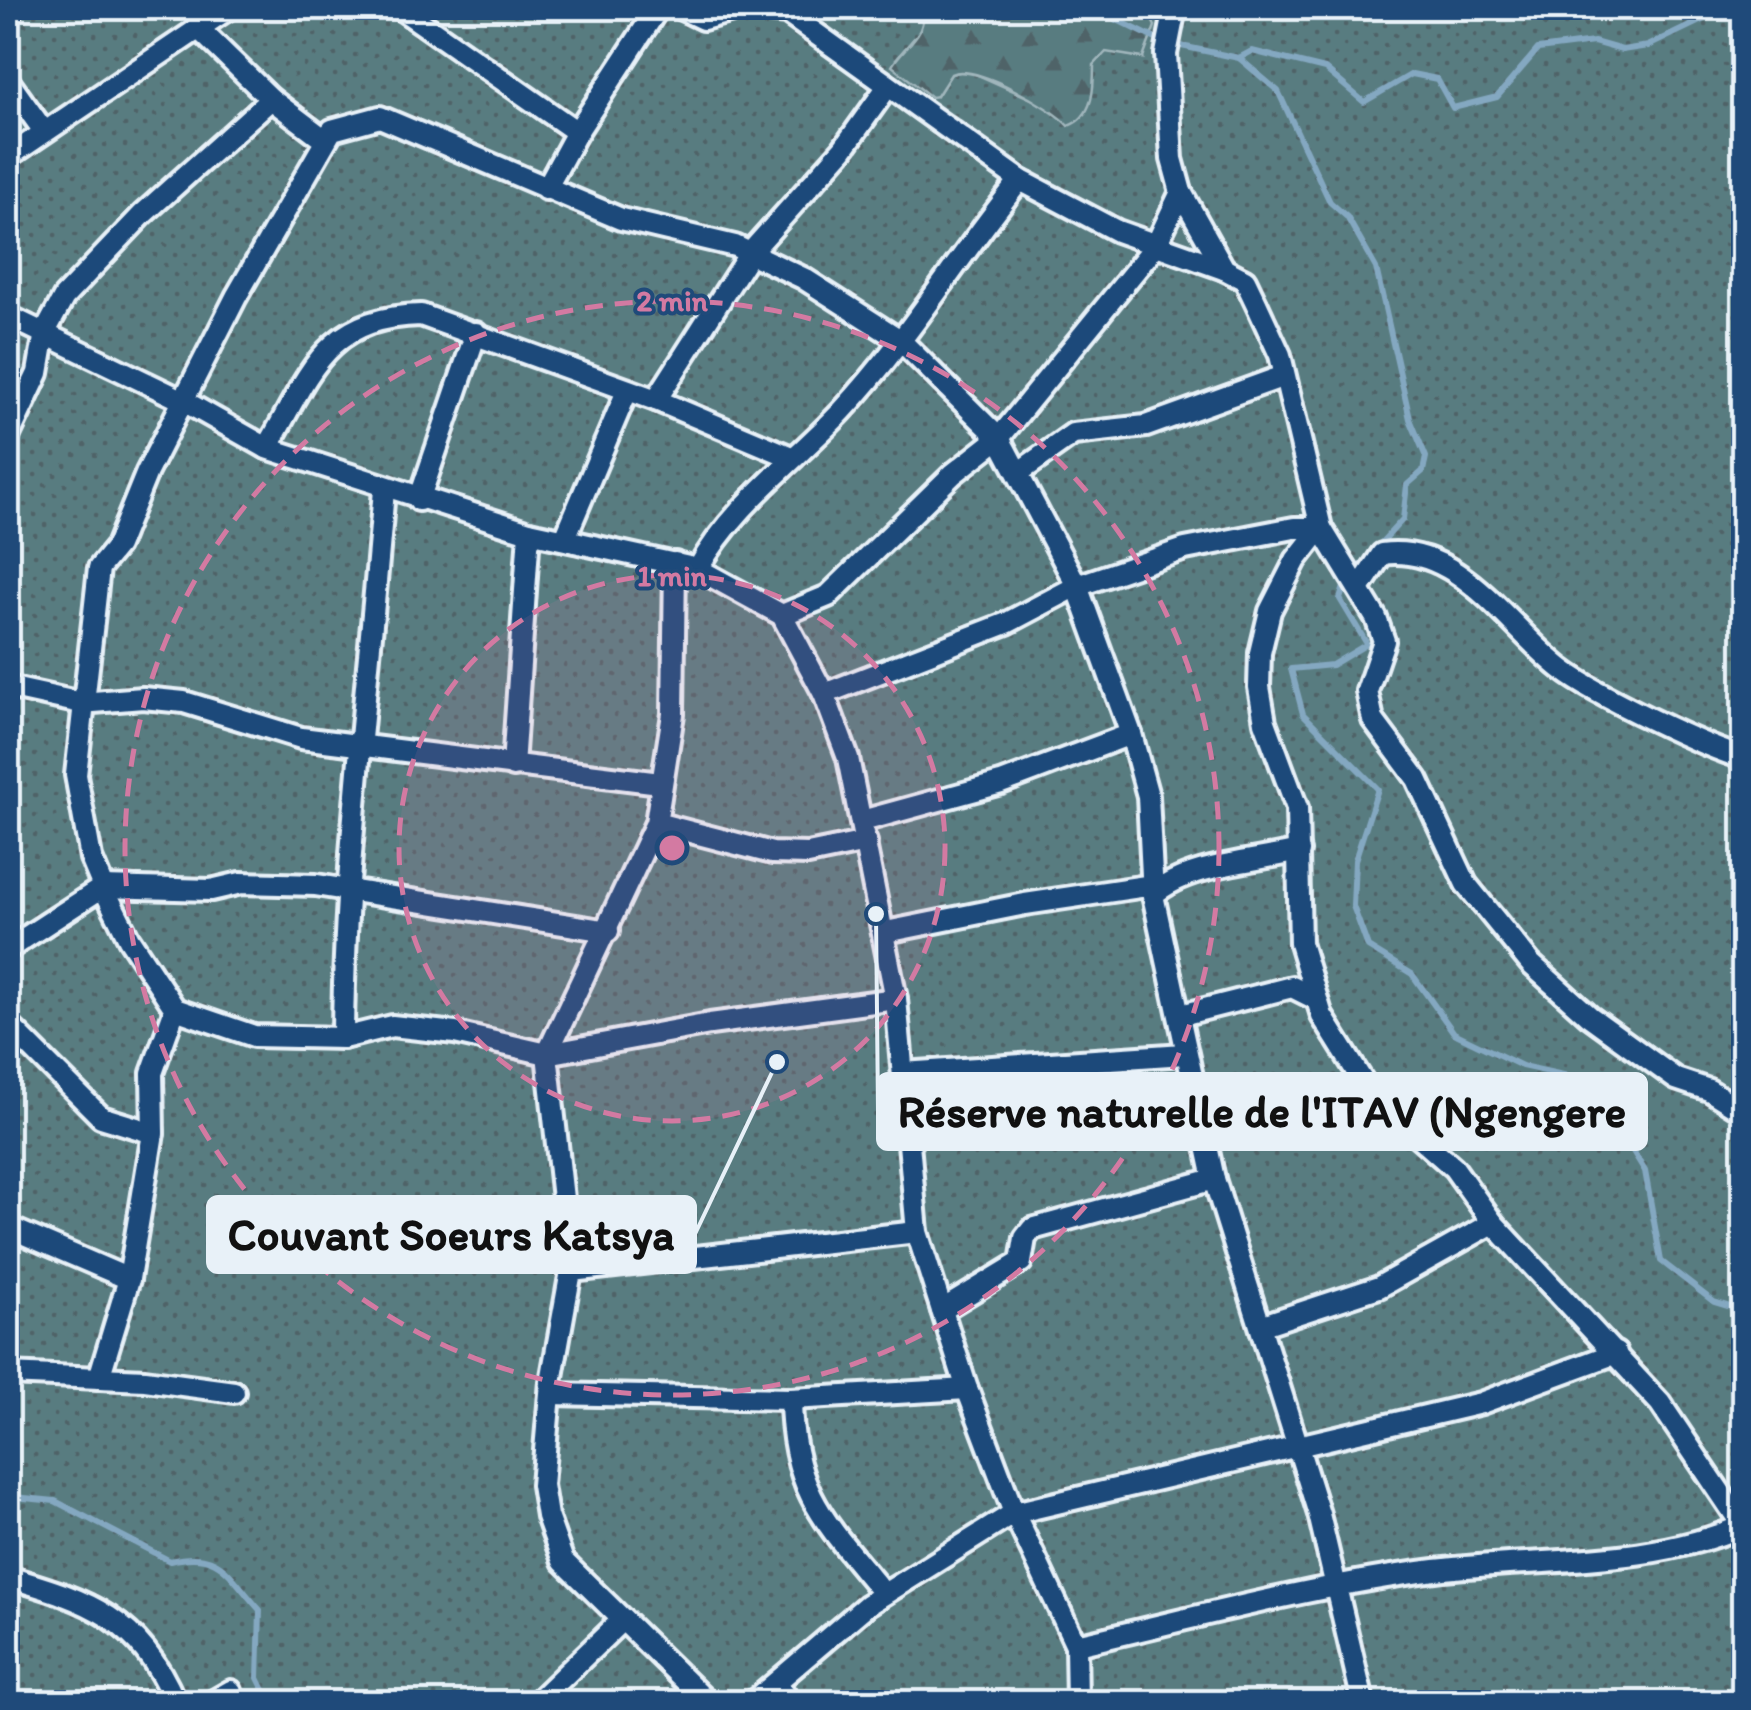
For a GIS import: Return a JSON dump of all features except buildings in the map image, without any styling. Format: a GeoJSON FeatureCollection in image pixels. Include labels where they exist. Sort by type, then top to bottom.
{"type":"FeatureCollection","features":[{"type":"Feature","properties":{"kind":"street"},"geometry":{"type":"LineString","coordinates":[[8,13],[14,8]]}},
{"type":"Feature","properties":{"kind":"street"},"geometry":{"type":"LineString","coordinates":[[8,157],[229,8]]}},
{"type":"Feature","properties":{"kind":"street"},"geometry":{"type":"LineString","coordinates":[[400,8],[577,132]]}},
{"type":"Feature","properties":{"kind":"street"},"geometry":{"type":"LineString","coordinates":[[546,189],[577,132],[658,8]]}},
{"type":"Feature","properties":{"kind":"street"},"geometry":{"type":"LineString","coordinates":[[680,8],[703,19],[744,8],[788,13],[1020,180],[1117,231],[1245,280],[1280,355],[1321,528],[1353,579],[1384,641],[1367,691],[1373,720],[1417,779],[1476,899],[1531,964],[1590,1016],[1676,1079],[1709,1090],[1744,1112]]}},
{"type":"Feature","properties":{"kind":"street"},"geometry":{"type":"LineString","coordinates":[[1175,8],[1166,54],[1172,159],[1181,192],[1224,269]]}},
{"type":"Feature","properties":{"kind":"street"},"geometry":{"type":"LineString","coordinates":[[196,27],[272,99],[324,139]]}},
{"type":"Feature","properties":{"kind":"street"},"geometry":{"type":"LineString","coordinates":[[8,81],[44,130]]}},
{"type":"Feature","properties":{"kind":"street"},"geometry":{"type":"LineString","coordinates":[[656,400],[750,253],[843,149],[888,86]]}},
{"type":"Feature","properties":{"kind":"street"},"geometry":{"type":"LineString","coordinates":[[8,437],[38,373],[45,332],[64,296],[143,214],[272,99]]}},
{"type":"Feature","properties":{"kind":"street"},"geometry":{"type":"LineString","coordinates":[[896,1000],[710,1024],[546,1054],[454,1033],[392,1026],[343,1038],[254,1036],[175,1009],[129,939],[92,858],[76,775],[80,703],[100,568],[117,546],[140,486],[182,400],[324,139],[352,121],[380,118],[621,219],[750,253],[803,278],[900,340],[998,438],[1077,586],[1148,796],[1153,890],[1181,1014],[1184,1054],[1214,1179],[1299,1445],[1364,1702]]}},
{"type":"Feature","properties":{"kind":"street"},"geometry":{"type":"LineString","coordinates":[[698,568],[709,547],[791,457],[842,411],[1020,180]]}},
{"type":"Feature","properties":{"kind":"street"},"geometry":{"type":"LineString","coordinates":[[782,615],[828,596],[953,474],[998,438],[1156,246],[1181,192]]}},
{"type":"Feature","properties":{"kind":"street"},"geometry":{"type":"LineString","coordinates":[[267,448],[324,350],[351,328],[386,316],[421,315],[656,400],[791,457]]}},
{"type":"Feature","properties":{"kind":"street"},"geometry":{"type":"LineString","coordinates":[[8,316],[182,400],[267,448],[528,532],[698,568],[782,615],[824,694],[848,758],[864,831],[896,1000],[917,1232],[967,1389],[1014,1513],[1076,1644],[1077,1702]]}},
{"type":"Feature","properties":{"kind":"street"},"geometry":{"type":"LineString","coordinates":[[419,500],[476,333]]}},
{"type":"Feature","properties":{"kind":"street"},"geometry":{"type":"LineString","coordinates":[[1018,473],[1073,434],[1146,426],[1284,376]]}},
{"type":"Feature","properties":{"kind":"street"},"geometry":{"type":"LineString","coordinates":[[565,538],[627,391]]}},
{"type":"Feature","properties":{"kind":"street"},"geometry":{"type":"LineString","coordinates":[[343,1038],[344,911],[363,746],[384,488]]}},
{"type":"Feature","properties":{"kind":"street"},"geometry":{"type":"LineString","coordinates":[[824,694],[1007,622],[1077,586],[1185,549],[1294,528],[1321,528]]}},
{"type":"Feature","properties":{"kind":"street"},"geometry":{"type":"LineString","coordinates":[[1076,1644],[1337,1587],[1431,1571],[1656,1550],[1701,1543],[1743,1526],[1660,1403],[1493,1222],[1454,1168],[1372,1096],[1316,999],[1300,942],[1297,808],[1265,722],[1260,653],[1270,612],[1296,560],[1321,528]]}},
{"type":"Feature","properties":{"kind":"street"},"geometry":{"type":"LineString","coordinates":[[513,766],[528,532]]}},
{"type":"Feature","properties":{"kind":"street"},"geometry":{"type":"LineString","coordinates":[[1353,579],[1382,554],[1406,551],[1432,561],[1478,588],[1514,630],[1539,644],[1563,670],[1744,758]]}},
{"type":"Feature","properties":{"kind":"street"},"geometry":{"type":"LineString","coordinates":[[676,564],[673,714],[656,823],[608,931],[546,1054],[571,1271],[551,1394],[542,1485],[547,1516],[563,1561],[708,1702]]}},
{"type":"Feature","properties":{"kind":"street"},"geometry":{"type":"LineString","coordinates":[[8,687],[80,703],[143,698],[184,702],[300,738],[660,783]]}},
{"type":"Feature","properties":{"kind":"street"},"geometry":{"type":"LineString","coordinates":[[656,823],[772,853],[808,854],[1130,734]]}},
{"type":"Feature","properties":{"kind":"street"},"geometry":{"type":"LineString","coordinates":[[886,932],[1025,904],[1153,890],[1197,871],[1299,852]]}},
{"type":"Feature","properties":{"kind":"street"},"geometry":{"type":"LineString","coordinates":[[8,949],[103,886],[211,890],[241,883],[349,888],[608,931]]}},
{"type":"Feature","properties":{"kind":"street"},"geometry":{"type":"LineString","coordinates":[[1181,1014],[1292,987],[1316,999]]}},
{"type":"Feature","properties":{"kind":"street"},"geometry":{"type":"LineString","coordinates":[[99,1378],[129,1279],[153,1134],[152,1073],[175,1009]]}},
{"type":"Feature","properties":{"kind":"street"},"geometry":{"type":"LineString","coordinates":[[8,1024],[102,1117],[153,1134]]}},
{"type":"Feature","properties":{"kind":"street"},"geometry":{"type":"LineString","coordinates":[[903,1073],[1184,1054]]}},
{"type":"Feature","properties":{"kind":"street"},"geometry":{"type":"LineString","coordinates":[[942,1310],[1020,1262],[1025,1238],[1032,1229],[1214,1179]]}},
{"type":"Feature","properties":{"kind":"street"},"geometry":{"type":"LineString","coordinates":[[1263,1324],[1379,1287],[1493,1222]]}},
{"type":"Feature","properties":{"kind":"street"},"geometry":{"type":"LineString","coordinates":[[8,1228],[129,1279]]}},
{"type":"Feature","properties":{"kind":"street"},"geometry":{"type":"LineString","coordinates":[[571,1271],[917,1232]]}},
{"type":"Feature","properties":{"kind":"street"},"geometry":{"type":"LineString","coordinates":[[753,1702],[784,1694],[884,1594],[1014,1513],[1481,1403],[1616,1353]]}},
{"type":"Feature","properties":{"kind":"street"},"geometry":{"type":"LineString","coordinates":[[8,1374],[99,1378],[234,1392]]}},
{"type":"Feature","properties":{"kind":"street"},"geometry":{"type":"LineString","coordinates":[[551,1394],[790,1399],[967,1389]]}},
{"type":"Feature","properties":{"kind":"street"},"geometry":{"type":"LineString","coordinates":[[790,1399],[791,1442],[814,1507],[884,1594]]}},
{"type":"Feature","properties":{"kind":"street"},"geometry":{"type":"LineString","coordinates":[[8,1577],[78,1598],[119,1621],[160,1668],[175,1702]]}},
{"type":"Feature","properties":{"kind":"street"},"geometry":{"type":"LineString","coordinates":[[537,1702],[622,1620]]}},
{"type":"Feature","properties":{"kind":"street"},"geometry":{"type":"LineString","coordinates":[[212,1702],[232,1691]]}},
{"type":"Feature","properties":{"kind":"green space"},"geometry":{"type":"Polygon","coordinates":[[[8,8],[922,8],[922,29],[896,59],[937,96],[951,74],[967,70],[1054,109],[1085,115],[1094,65],[1106,51],[1143,58],[1123,10],[1116,8],[1743,8],[1743,1702],[8,1702],[8,8]]]}},
{"type":"Feature","properties":{"kind":"green space"},"geometry":{"type":"Polygon","coordinates":[[[922,8],[1116,8],[1148,13],[1155,26],[1143,58],[1106,52],[1094,65],[1088,109],[1068,126],[1030,98],[977,75],[951,74],[937,96],[931,97],[892,66],[918,33],[922,8]]]}},
{"type":"Feature","properties":{"kind":"waterway"},"geometry":{"type":"LineString","coordinates":[[1093,8],[1162,42],[1239,58],[1278,91],[1330,202],[1347,217],[1376,268],[1410,419],[1426,457],[1423,471],[1407,485],[1403,519],[1346,581],[1340,599],[1367,644],[1332,665],[1291,669],[1303,714],[1378,789],[1355,860],[1353,906],[1368,947],[1412,974],[1454,1033],[1522,1066],[1577,1078],[1615,1122],[1645,1171],[1661,1261],[1714,1302],[1744,1311]]}},
{"type":"Feature","properties":{"kind":"waterway"},"geometry":{"type":"LineString","coordinates":[[1239,58],[1252,51],[1325,69],[1364,102],[1412,74],[1437,79],[1453,108],[1497,97],[1538,49],[1594,42],[1622,50],[1648,46],[1706,18],[1716,8]]}},
{"type":"Feature","properties":{"kind":"waterway"},"geometry":{"type":"LineString","coordinates":[[8,1491],[14,1497],[55,1501],[170,1561],[201,1559],[222,1568],[260,1610],[258,1678],[270,1702]]}},
{"type":"Feature","properties":{"kind":"place","name":"Réserve naturelle de l'ITAV (Ngengere"},"geometry":{"type":"Point","coordinates":[876,914]}},
{"type":"Feature","properties":{"kind":"place","name":"Couvant Soeurs Katsya"},"geometry":{"type":"Point","coordinates":[777,1062]}}]}
